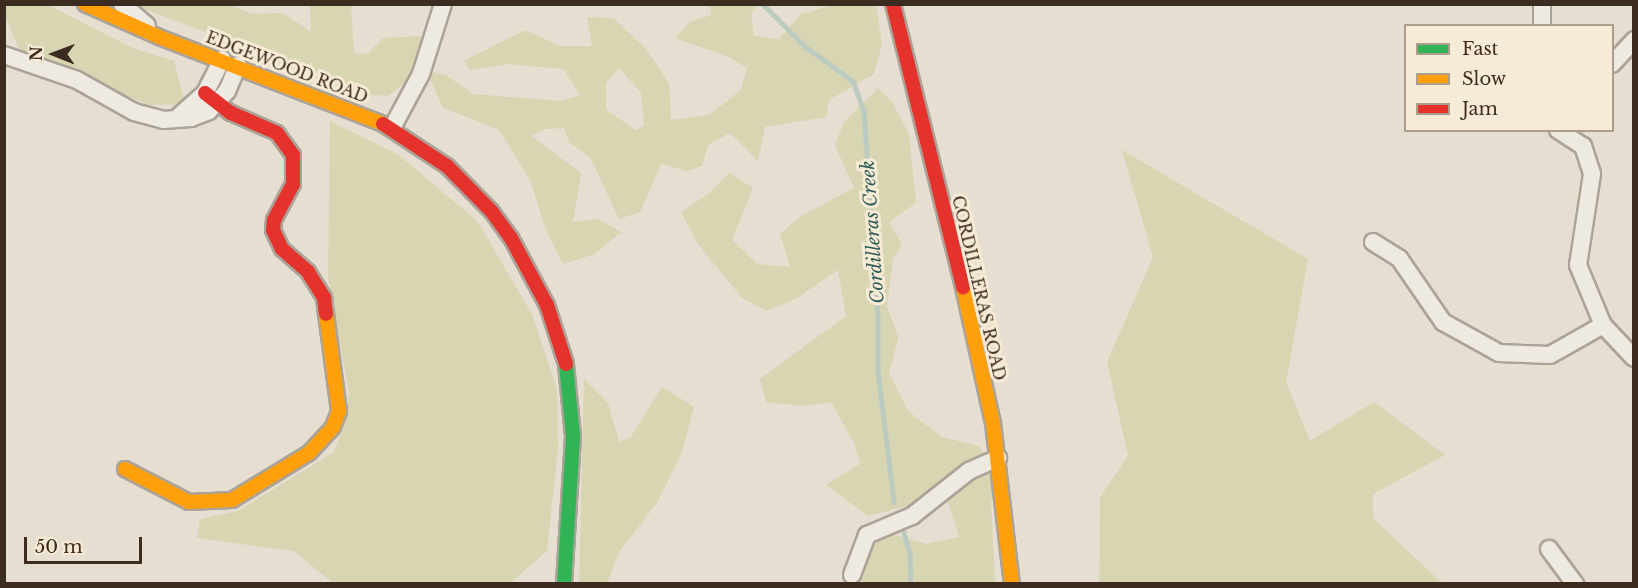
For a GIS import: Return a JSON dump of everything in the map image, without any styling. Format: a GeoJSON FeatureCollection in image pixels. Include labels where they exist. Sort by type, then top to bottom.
{"type":"FeatureCollection","features":[{"type":"Feature","properties":{"kind":"street","name":"EDGEWOOD ROAD"},"geometry":{"type":"LineString","coordinates":[[85,4],[159,37],[326,96],[392,128],[447,166],[492,212],[512,238],[547,305],[567,368],[572,402],[564,584]]}},
{"type":"Feature","properties":{"kind":"street"},"geometry":{"type":"LineString","coordinates":[[122,4],[159,37]]}},
{"type":"Feature","properties":{"kind":"street"},"geometry":{"type":"LineString","coordinates":[[392,128],[421,74],[443,4]]}},
{"type":"Feature","properties":{"kind":"street","name":"CORDILLERAS ROAD"},"geometry":{"type":"LineString","coordinates":[[894,4],[969,310],[998,458],[1012,584]]}},
{"type":"Feature","properties":{"kind":"street"},"geometry":{"type":"LineString","coordinates":[[1614,62],[1634,40]]}},
{"type":"Feature","properties":{"kind":"street"},"geometry":{"type":"LineString","coordinates":[[4,55],[77,80],[148,118],[200,116],[238,65]]}},
{"type":"Feature","properties":{"kind":"street"},"geometry":{"type":"LineString","coordinates":[[212,98],[222,59]]}},
{"type":"Feature","properties":{"kind":"street"},"geometry":{"type":"LineString","coordinates":[[125,469],[189,502],[225,502],[309,453],[333,428],[339,411],[324,298],[308,272],[282,249],[273,230],[279,209],[293,184],[293,155],[277,133],[212,98]]}},
{"type":"Feature","properties":{"kind":"street"},"geometry":{"type":"LineString","coordinates":[[1561,132],[1583,146],[1592,174],[1581,229],[1578,265],[1603,325],[1634,358]]}},
{"type":"Feature","properties":{"kind":"street"},"geometry":{"type":"LineString","coordinates":[[1373,242],[1399,258],[1443,322],[1499,353],[1550,355],[1603,325]]}},
{"type":"Feature","properties":{"kind":"street"},"geometry":{"type":"LineString","coordinates":[[852,574],[867,535],[912,516],[969,471],[998,458]]}},
{"type":"Feature","properties":{"kind":"street"},"geometry":{"type":"LineString","coordinates":[[1549,549],[1575,584]]}},
{"type":"Feature","properties":{"kind":"shaded area"},"geometry":{"type":"Polygon","coordinates":[[[4,5],[48,5],[135,49],[174,61],[185,104],[149,105],[19,49],[5,16],[4,5]]]}},
{"type":"Feature","properties":{"kind":"shaded area"},"geometry":{"type":"Polygon","coordinates":[[[134,5],[231,5],[252,14],[283,13],[311,32],[310,5],[351,5],[354,53],[367,54],[383,38],[420,36],[426,57],[411,78],[388,96],[364,94],[356,88],[356,92],[313,73],[312,62],[302,69],[134,5]]]}},
{"type":"Feature","properties":{"kind":"shaded area"},"geometry":{"type":"Polygon","coordinates":[[[709,5],[758,5],[751,14],[754,36],[779,39],[801,14],[833,5],[876,5],[882,44],[874,74],[829,100],[826,117],[765,127],[758,161],[730,133],[708,145],[702,166],[687,171],[661,164],[640,212],[619,219],[591,159],[569,142],[564,128],[545,129],[531,136],[581,173],[573,222],[599,219],[621,232],[595,254],[563,264],[546,230],[530,180],[499,130],[442,107],[427,71],[446,75],[473,94],[561,101],[580,95],[563,69],[508,64],[470,70],[464,61],[525,30],[560,46],[592,46],[587,17],[613,18],[646,49],[669,83],[671,120],[709,115],[741,90],[747,68],[729,57],[675,38],[691,21],[712,15],[709,5]],[[619,68],[606,83],[606,109],[635,130],[644,126],[641,93],[619,68]]]}},
{"type":"Feature","properties":{"kind":"shaded area"},"geometry":{"type":"Polygon","coordinates":[[[878,88],[892,102],[909,134],[916,203],[889,222],[902,245],[893,259],[887,306],[898,337],[889,373],[908,411],[942,437],[979,446],[997,479],[991,502],[995,583],[862,583],[860,562],[867,536],[891,534],[926,544],[959,537],[943,486],[919,503],[868,516],[826,485],[860,464],[854,443],[831,402],[803,406],[766,402],[760,379],[846,316],[838,270],[797,298],[767,311],[742,298],[698,244],[681,212],[709,193],[729,173],[753,188],[732,240],[757,264],[790,267],[780,234],[801,216],[854,188],[835,145],[844,122],[878,88]]]}},
{"type":"Feature","properties":{"kind":"shaded area"},"geometry":{"type":"Polygon","coordinates":[[[330,121],[399,155],[477,221],[532,314],[557,389],[558,448],[547,551],[510,583],[334,584],[294,551],[197,538],[200,519],[238,511],[334,452],[346,422],[349,393],[328,276],[330,121]]]}},
{"type":"Feature","properties":{"kind":"shaded area"},"geometry":{"type":"Polygon","coordinates":[[[1122,150],[1308,259],[1286,382],[1310,441],[1374,402],[1445,455],[1373,494],[1373,518],[1442,583],[1099,583],[1100,497],[1128,456],[1107,362],[1153,257],[1122,150]]]}},
{"type":"Feature","properties":{"kind":"shaded area"},"geometry":{"type":"Polygon","coordinates":[[[584,379],[608,403],[619,442],[630,438],[662,387],[694,407],[682,452],[657,503],[619,552],[607,583],[579,584],[584,379]]]}},
{"type":"Feature","properties":{"kind":"waterway","name":"Cordilleras Creek"},"geometry":{"type":"LineString","coordinates":[[763,4],[806,47],[853,81],[864,111],[878,314],[878,371],[894,502]]}},
{"type":"Feature","properties":{"kind":"waterway","name":"Cordilleras Creek"},"geometry":{"type":"LineString","coordinates":[[903,529],[910,554],[911,584]]}},
{"type":"Feature","properties":{"kind":"traffic: fast"},"geometry":{"type":"LineString","coordinates":[[564,584],[573,436],[566,364]]}},
{"type":"Feature","properties":{"kind":"traffic: slow"},"geometry":{"type":"LineString","coordinates":[[85,4],[159,37],[383,124]]}},
{"type":"Feature","properties":{"kind":"traffic: slow"},"geometry":{"type":"LineString","coordinates":[[963,287],[993,423],[1012,584]]}},
{"type":"Feature","properties":{"kind":"traffic: slow"},"geometry":{"type":"LineString","coordinates":[[125,469],[189,502],[232,500],[309,453],[333,427],[339,411],[326,314]]}},
{"type":"Feature","properties":{"kind":"traffic: jam"},"geometry":{"type":"LineString","coordinates":[[893,4],[963,287]]}},
{"type":"Feature","properties":{"kind":"traffic: jam"},"geometry":{"type":"LineString","coordinates":[[205,93],[231,113],[277,133],[293,155],[293,184],[274,220],[273,230],[282,249],[308,272],[324,298],[326,314]]}},
{"type":"Feature","properties":{"kind":"traffic: jam"},"geometry":{"type":"LineString","coordinates":[[383,124],[447,166],[492,212],[511,238],[547,305],[566,364]]}}]}
